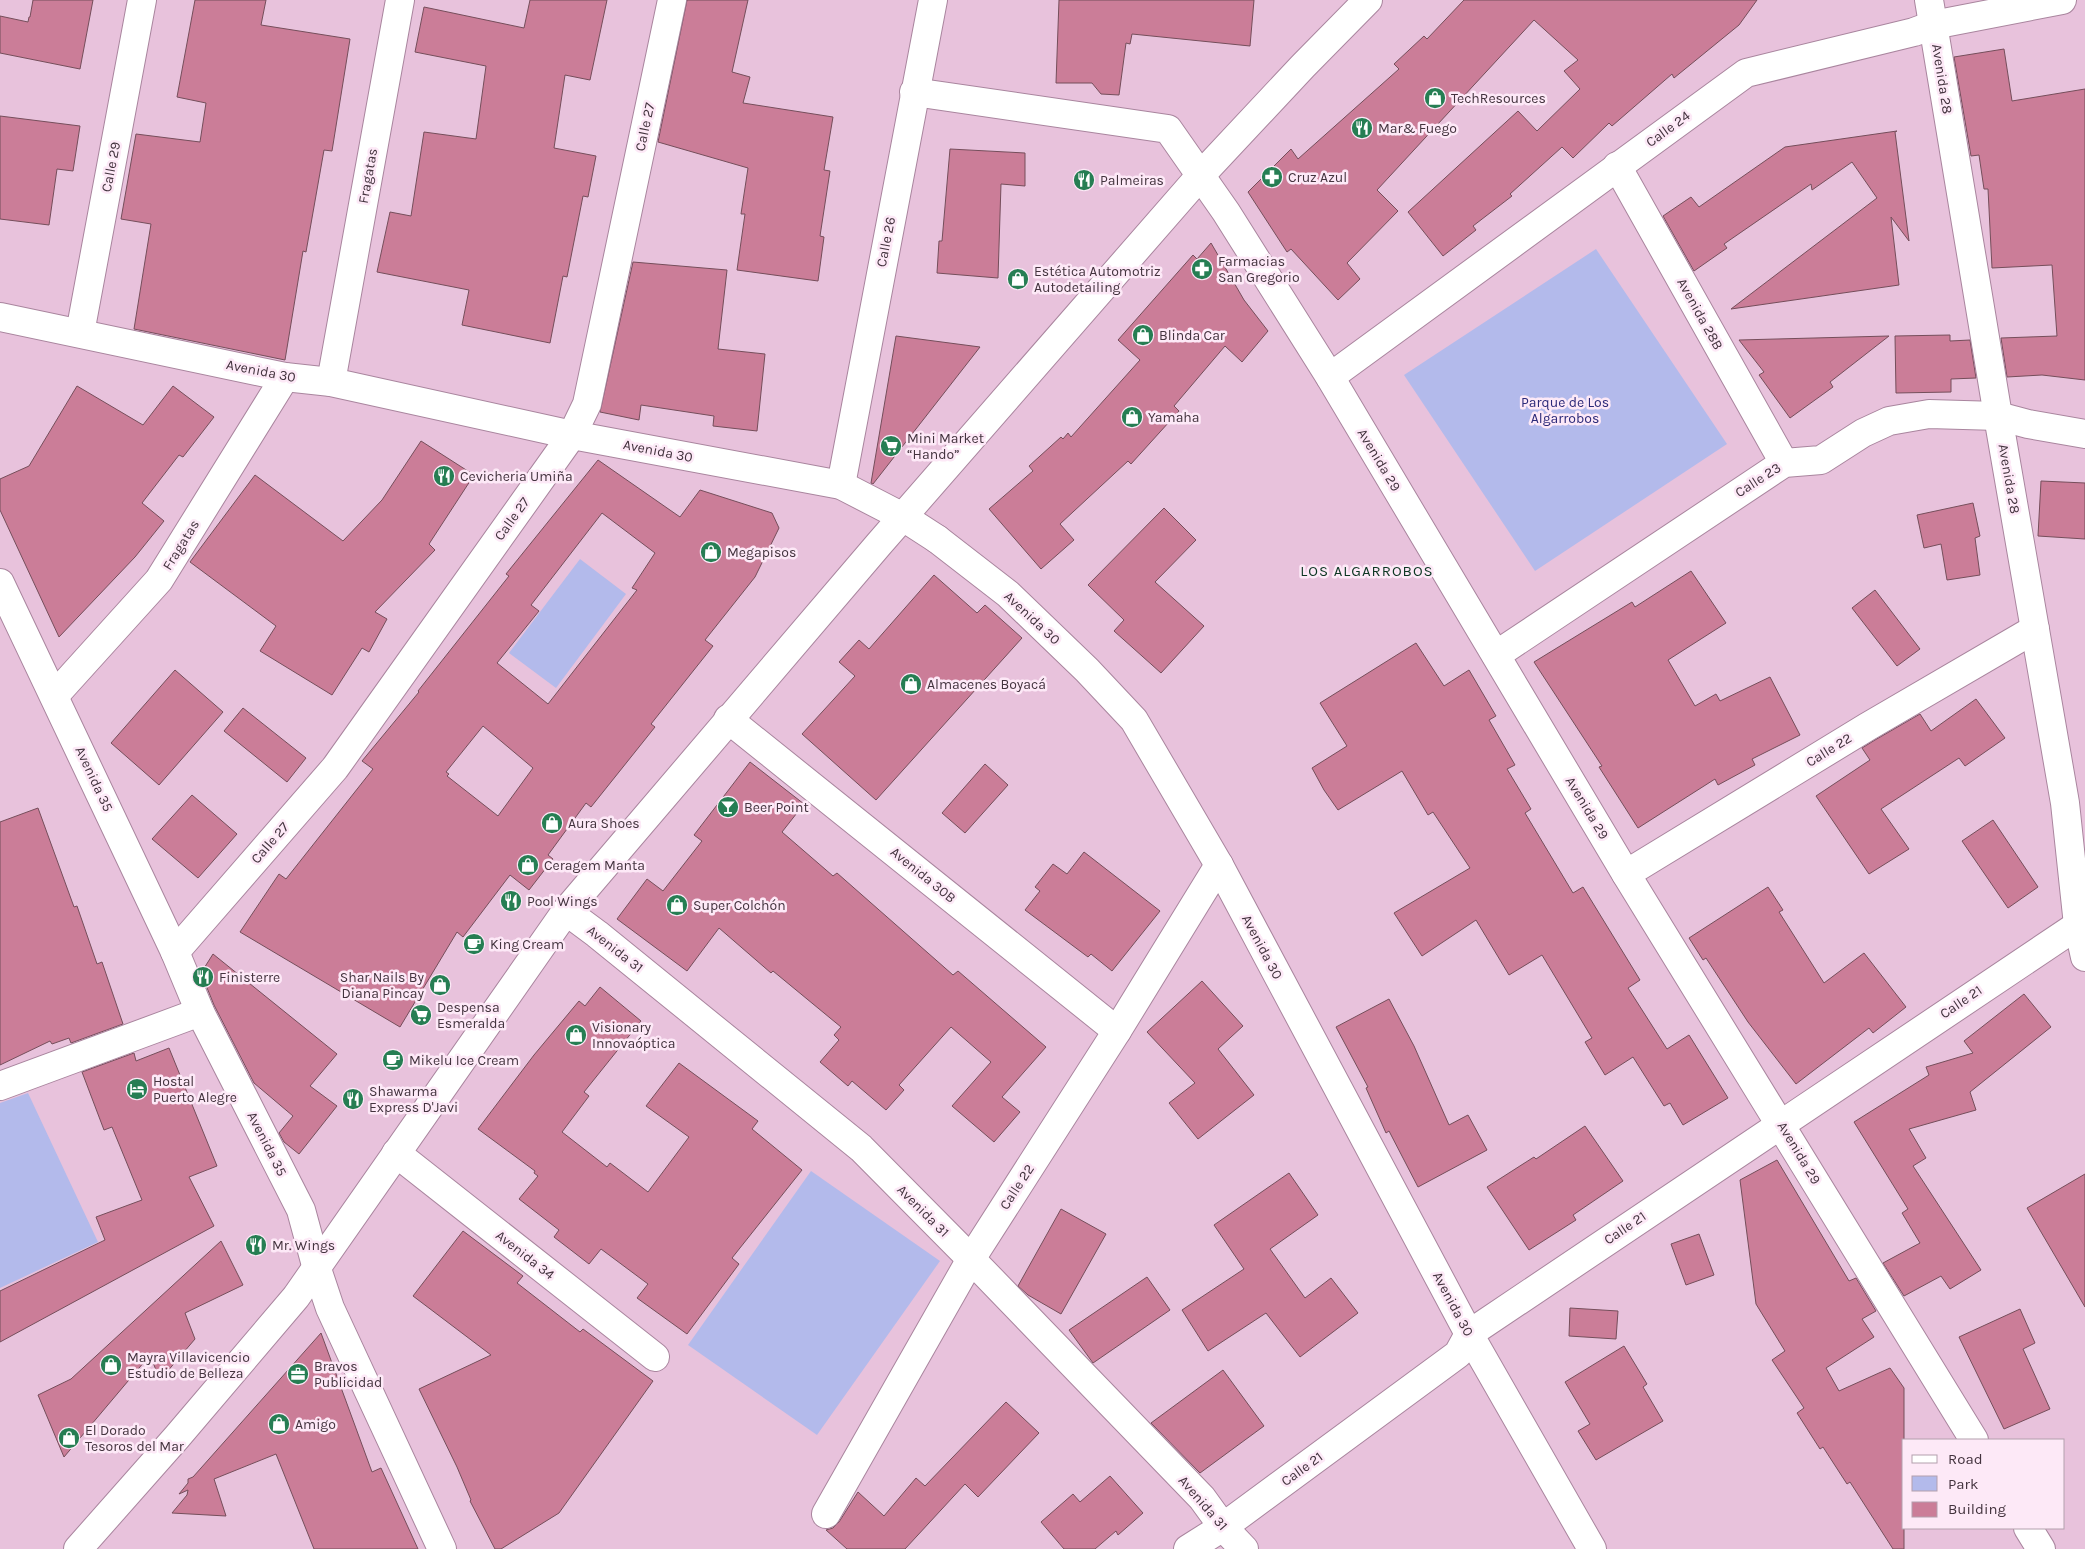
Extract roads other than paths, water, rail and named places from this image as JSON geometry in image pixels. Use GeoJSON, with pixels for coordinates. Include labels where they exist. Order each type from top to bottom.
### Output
{"type":"FeatureCollection","features":[{"type":"Feature","properties":{"kind":"street","name":"Calle 29"},"geometry":{"type":"LineString","coordinates":[[80,333],[142,0]]}},
{"type":"Feature","properties":{"kind":"street","name":"Fragatas"},"geometry":{"type":"LineString","coordinates":[[331,382],[400,0]]}},
{"type":"Feature","properties":{"kind":"street","name":"Calle 27"},"geometry":{"type":"LineString","coordinates":[[175,952],[335,768],[572,435],[586,404],[672,0]]}},
{"type":"Feature","properties":{"kind":"street","name":"Calle 26"},"geometry":{"type":"LineString","coordinates":[[841,485],[914,92],[933,0]]}},
{"type":"Feature","properties":{"kind":"street"},"geometry":{"type":"LineString","coordinates":[[78,1549],[177,1437],[317,1269],[566,911],[728,719],[1200,176],[1302,66],[1368,0]]}},
{"type":"Feature","properties":{"kind":"street","name":"Calle 24"},"geometry":{"type":"LineString","coordinates":[[1330,377],[1746,73],[1914,32],[1931,12],[2062,0]]}},
{"type":"Feature","properties":{"kind":"street","name":"Avenida 28"},"geometry":{"type":"LineString","coordinates":[[1931,12],[2035,629],[2075,799],[2078,924],[2085,957]]}},
{"type":"Feature","properties":{"kind":"street","name":"Avenida 29"},"geometry":{"type":"LineString","coordinates":[[914,92],[1168,129],[1226,212],[1330,377],[1626,874],[1781,1123],[1973,1439]]}},
{"type":"Feature","properties":{"kind":"street","name":"Avenida 28B"},"geometry":{"type":"LineString","coordinates":[[1617,166],[1784,463]]}},
{"type":"Feature","properties":{"kind":"street","name":"Avenida 30"},"geometry":{"type":"LineString","coordinates":[[0,317],[285,376],[331,382],[572,435],[841,485],[903,517],[937,539],[1008,594],[1087,670],[1134,720],[1219,865],[1469,1334],[1592,1549]]}},
{"type":"Feature","properties":{"kind":"street","name":"Fragatas"},"geometry":{"type":"LineString","coordinates":[[55,695],[159,580],[285,376]]}},
{"type":"Feature","properties":{"kind":"street","name":"Calle 23"},"geometry":{"type":"LineString","coordinates":[[1496,655],[1784,463],[1820,460],[1889,421],[1929,414],[1998,416],[2028,424],[2085,434]]}},
{"type":"Feature","properties":{"kind":"street","name":"Avenida 35"},"geometry":{"type":"LineString","coordinates":[[0,583],[55,695],[175,952],[200,1012],[301,1210],[330,1308],[442,1549]]}},
{"type":"Feature","properties":{"kind":"street","name":"Calle 22"},"geometry":{"type":"LineString","coordinates":[[1626,874],[1858,732],[2035,629]]}},
{"type":"Feature","properties":{"kind":"street","name":"Avenida 30B"},"geometry":{"type":"LineString","coordinates":[[728,719],[1117,1032]]}},
{"type":"Feature","properties":{"kind":"street","name":"Calle 22"},"geometry":{"type":"LineString","coordinates":[[826,1514],[971,1259],[1117,1032],[1219,865]]}},
{"type":"Feature","properties":{"kind":"street","name":"Avenida 31"},"geometry":{"type":"LineString","coordinates":[[566,911],[861,1148],[1202,1498],[1223,1526],[1244,1549]]}},
{"type":"Feature","properties":{"kind":"street","name":"Calle 21"},"geometry":{"type":"LineString","coordinates":[[1188,1549],[1223,1526],[1458,1354],[1469,1334],[2078,924]]}},
{"type":"Feature","properties":{"kind":"street"},"geometry":{"type":"LineString","coordinates":[[0,1086],[200,1012]]}},
{"type":"Feature","properties":{"kind":"street","name":"Avenida 34"},"geometry":{"type":"LineString","coordinates":[[396,1153],[655,1358]]}},
{"type":"Feature","properties":{"kind":"street"},"geometry":{"type":"LineString","coordinates":[[2029,1529],[2041,1549]]}},
{"type":"Feature","properties":{"kind":"place","name":"TechResources"},"geometry":{"type":"Point","coordinates":[1435,98]}},
{"type":"Feature","properties":{"kind":"place","name":"Mar& Fuego"},"geometry":{"type":"Point","coordinates":[1362,128]}},
{"type":"Feature","properties":{"kind":"place","name":"Cruz Azul"},"geometry":{"type":"Point","coordinates":[1272,177]}},
{"type":"Feature","properties":{"kind":"place","name":"Palmeiras"},"geometry":{"type":"Point","coordinates":[1084,180]}},
{"type":"Feature","properties":{"kind":"place","name":"Farmacias San Gregorio"},"geometry":{"type":"Point","coordinates":[1202,269]}},
{"type":"Feature","properties":{"kind":"place","name":"Estética Automotriz Autodetailing"},"geometry":{"type":"Point","coordinates":[1018,279]}},
{"type":"Feature","properties":{"kind":"place","name":"Blinda Car"},"geometry":{"type":"Point","coordinates":[1143,335]}},
{"type":"Feature","properties":{"kind":"place","name":"Yamaha"},"geometry":{"type":"Point","coordinates":[1132,417]}},
{"type":"Feature","properties":{"kind":"place","name":"Mini Market “Hando”"},"geometry":{"type":"Point","coordinates":[891,446]}},
{"type":"Feature","properties":{"kind":"place","name":"Cevicheria Umiña"},"geometry":{"type":"Point","coordinates":[444,476]}},
{"type":"Feature","properties":{"kind":"place","name":"Megapisos"},"geometry":{"type":"Point","coordinates":[711,552]}},
{"type":"Feature","properties":{"kind":"place","name":"Almacenes Boyacá"},"geometry":{"type":"Point","coordinates":[911,684]}},
{"type":"Feature","properties":{"kind":"place","name":"Beer Point"},"geometry":{"type":"Point","coordinates":[728,807]}},
{"type":"Feature","properties":{"kind":"place","name":"Aura Shoes"},"geometry":{"type":"Point","coordinates":[552,823]}},
{"type":"Feature","properties":{"kind":"place","name":"Ceragem Manta"},"geometry":{"type":"Point","coordinates":[528,865]}},
{"type":"Feature","properties":{"kind":"place","name":"Pool Wings"},"geometry":{"type":"Point","coordinates":[511,901]}},
{"type":"Feature","properties":{"kind":"place","name":"Super Colchón"},"geometry":{"type":"Point","coordinates":[677,905]}},
{"type":"Feature","properties":{"kind":"place","name":"King Cream"},"geometry":{"type":"Point","coordinates":[474,944]}},
{"type":"Feature","properties":{"kind":"place","name":"Finisterre"},"geometry":{"type":"Point","coordinates":[203,977]}},
{"type":"Feature","properties":{"kind":"place","name":"Shar Nails By Diana Pincay"},"geometry":{"type":"Point","coordinates":[440,985]}},
{"type":"Feature","properties":{"kind":"place","name":"Despensa Esmeralda"},"geometry":{"type":"Point","coordinates":[421,1015]}},
{"type":"Feature","properties":{"kind":"place","name":"Visionary Innovaóptica"},"geometry":{"type":"Point","coordinates":[576,1035]}},
{"type":"Feature","properties":{"kind":"place","name":"Mikelu Ice Cream"},"geometry":{"type":"Point","coordinates":[393,1060]}},
{"type":"Feature","properties":{"kind":"place","name":"Hostal Puerto Alegre"},"geometry":{"type":"Point","coordinates":[137,1089]}},
{"type":"Feature","properties":{"kind":"place","name":"Shawarma Express D'Javi"},"geometry":{"type":"Point","coordinates":[353,1099]}},
{"type":"Feature","properties":{"kind":"place","name":"Mr. Wings"},"geometry":{"type":"Point","coordinates":[256,1245]}},
{"type":"Feature","properties":{"kind":"place","name":"Mayra Villavicencio Estudio de Belleza"},"geometry":{"type":"Point","coordinates":[111,1365]}},
{"type":"Feature","properties":{"kind":"place","name":"Bravos Publicidad"},"geometry":{"type":"Point","coordinates":[298,1374]}},
{"type":"Feature","properties":{"kind":"place","name":"Amigo"},"geometry":{"type":"Point","coordinates":[279,1424]}},
{"type":"Feature","properties":{"kind":"place","name":"El Dorado Tesoros del Mar"},"geometry":{"type":"Point","coordinates":[69,1438]}},
{"type":"Feature","properties":{"kind":"district","name":"LOS ALGARROBOS"},"geometry":{"type":"Point","coordinates":[1367,571]}},
{"type":"Feature","properties":{"kind":"park label","name":"Parque de Los Algarrobos"},"geometry":{"type":"Point","coordinates":[1565,410]}}]}
